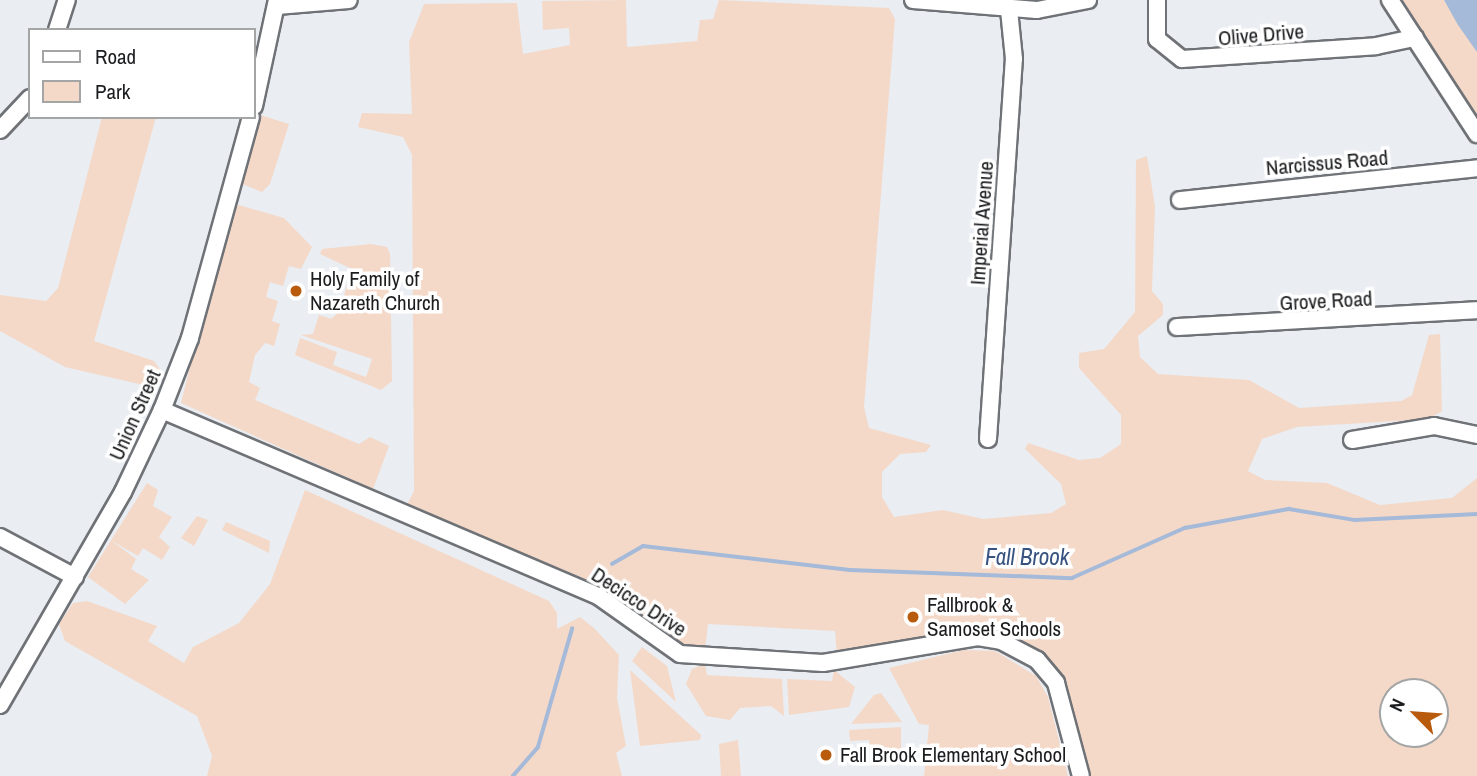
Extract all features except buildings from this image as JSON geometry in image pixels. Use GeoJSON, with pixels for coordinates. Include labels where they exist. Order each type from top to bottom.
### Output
{"type":"FeatureCollection","features":[{"type":"Feature","properties":{"kind":"street"},"geometry":{"type":"LineString","coordinates":[[58,28],[67,0]]}},
{"type":"Feature","properties":{"kind":"street"},"geometry":{"type":"LineString","coordinates":[[256,97],[277,3],[349,0]]}},
{"type":"Feature","properties":{"kind":"street"},"geometry":{"type":"LineString","coordinates":[[913,0],[1009,9],[1088,0]]}},
{"type":"Feature","properties":{"kind":"street","name":"Olive Drive"},"geometry":{"type":"LineString","coordinates":[[1157,0],[1157,39],[1182,59],[1415,38]]}},
{"type":"Feature","properties":{"kind":"street"},"geometry":{"type":"LineString","coordinates":[[1390,0],[1477,134]]}},
{"type":"Feature","properties":{"kind":"street","name":"Imperial Avenue"},"geometry":{"type":"LineString","coordinates":[[988,439],[1014,59],[1009,9]]}},
{"type":"Feature","properties":{"kind":"street"},"geometry":{"type":"LineString","coordinates":[[0,130],[28,101]]}},
{"type":"Feature","properties":{"kind":"street","name":"Union Street"},"geometry":{"type":"LineString","coordinates":[[0,705],[75,577],[162,410],[190,338],[250,119]]}},
{"type":"Feature","properties":{"kind":"street","name":"Narcissus Road"},"geometry":{"type":"LineString","coordinates":[[1180,200],[1477,168]]}},
{"type":"Feature","properties":{"kind":"street","name":"Grove Road"},"geometry":{"type":"LineString","coordinates":[[1177,327],[1477,310]]}},
{"type":"Feature","properties":{"kind":"street","name":"Decicco Drive"},"geometry":{"type":"LineString","coordinates":[[162,410],[598,596],[680,654],[823,663],[978,637],[1001,640],[1037,660],[1056,683],[1081,776]]}},
{"type":"Feature","properties":{"kind":"street"},"geometry":{"type":"LineString","coordinates":[[1352,440],[1434,426],[1477,435]]}},
{"type":"Feature","properties":{"kind":"street"},"geometry":{"type":"LineString","coordinates":[[0,537],[75,577]]}},
{"type":"Feature","properties":{"kind":"green space"},"geometry":{"type":"Polygon","coordinates":[[[626,0],[627,47],[697,41],[700,20],[713,19],[719,0],[889,8],[895,19],[864,407],[869,428],[931,445],[926,452],[900,454],[882,472],[882,497],[894,517],[943,510],[983,519],[1051,513],[1066,504],[1061,484],[1025,449],[1028,443],[1079,460],[1100,458],[1121,444],[1121,415],[1079,368],[1079,353],[1104,349],[1135,312],[1136,160],[1147,156],[1155,207],[1152,291],[1163,304],[1163,315],[1138,336],[1140,357],[1158,374],[1249,380],[1299,408],[1401,401],[1412,395],[1429,335],[1440,334],[1442,411],[1429,419],[1297,427],[1262,439],[1248,471],[1265,480],[1327,483],[1380,505],[1452,498],[1477,478],[1477,776],[1089,776],[1061,673],[1019,639],[988,629],[959,631],[837,656],[835,631],[708,624],[705,649],[687,648],[581,577],[406,507],[414,491],[412,155],[403,137],[358,127],[362,113],[412,114],[409,42],[424,4],[517,3],[523,54],[570,45],[569,28],[543,30],[542,1],[626,0]]]}},
{"type":"Feature","properties":{"kind":"green space"},"geometry":{"type":"Polygon","coordinates":[[[1403,0],[1444,0],[1477,52],[1477,124],[1403,0]]]}},
{"type":"Feature","properties":{"kind":"green space"},"geometry":{"type":"Polygon","coordinates":[[[257,114],[289,124],[270,184],[262,192],[240,183],[257,114]]]}},
{"type":"Feature","properties":{"kind":"green space"},"geometry":{"type":"Polygon","coordinates":[[[101,119],[155,119],[94,341],[154,361],[161,371],[152,387],[65,367],[0,331],[0,295],[46,301],[58,288],[101,119]]]}},
{"type":"Feature","properties":{"kind":"green space"},"geometry":{"type":"Polygon","coordinates":[[[239,205],[284,218],[312,247],[301,269],[289,266],[283,286],[270,282],[266,297],[278,301],[272,321],[280,324],[274,346],[265,343],[255,355],[249,382],[260,388],[255,400],[359,444],[370,437],[389,446],[373,489],[181,403],[229,210],[239,205]]]}},
{"type":"Feature","properties":{"kind":"green space"},"geometry":{"type":"Polygon","coordinates":[[[371,244],[387,247],[390,254],[392,381],[381,390],[295,355],[300,338],[337,352],[333,365],[366,377],[372,359],[301,335],[313,334],[319,315],[331,319],[339,312],[352,269],[320,254],[322,249],[371,244]]]}},
{"type":"Feature","properties":{"kind":"green space"},"geometry":{"type":"Polygon","coordinates":[[[147,483],[158,490],[153,506],[172,517],[159,537],[170,547],[162,560],[143,548],[138,556],[112,541],[136,559],[131,569],[149,580],[125,604],[88,577],[147,483]]]}},
{"type":"Feature","properties":{"kind":"green space"},"geometry":{"type":"Polygon","coordinates":[[[305,490],[549,601],[557,613],[557,629],[580,617],[594,628],[619,655],[617,698],[626,746],[616,753],[622,776],[207,776],[212,756],[197,716],[65,641],[59,624],[73,603],[87,601],[157,626],[148,641],[184,663],[193,647],[239,623],[270,584],[305,490]]]}},
{"type":"Feature","properties":{"kind":"green space"},"geometry":{"type":"Polygon","coordinates":[[[197,516],[208,520],[194,546],[181,538],[197,516]]]}},
{"type":"Feature","properties":{"kind":"green space"},"geometry":{"type":"Polygon","coordinates":[[[226,522],[270,541],[269,553],[222,530],[226,522]]]}},
{"type":"Feature","properties":{"kind":"green space"},"geometry":{"type":"Polygon","coordinates":[[[642,647],[667,666],[676,702],[632,661],[642,647]]]}},
{"type":"Feature","properties":{"kind":"green space"},"geometry":{"type":"Polygon","coordinates":[[[964,650],[995,651],[1036,676],[1048,697],[1068,776],[924,776],[929,725],[919,724],[889,668],[964,650]]]}},
{"type":"Feature","properties":{"kind":"green space"},"geometry":{"type":"Polygon","coordinates":[[[705,664],[707,675],[782,679],[784,716],[771,706],[740,708],[730,720],[706,716],[686,684],[692,669],[705,664]]]}},
{"type":"Feature","properties":{"kind":"green space"},"geometry":{"type":"Polygon","coordinates":[[[630,670],[701,735],[700,740],[640,746],[630,670]]]}},
{"type":"Feature","properties":{"kind":"green space"},"geometry":{"type":"Polygon","coordinates":[[[834,670],[855,687],[849,707],[789,715],[787,679],[832,681],[834,670]]]}},
{"type":"Feature","properties":{"kind":"green space"},"geometry":{"type":"Polygon","coordinates":[[[881,693],[902,722],[851,724],[874,695],[881,693]]]}},
{"type":"Feature","properties":{"kind":"green space"},"geometry":{"type":"Polygon","coordinates":[[[901,727],[901,764],[871,766],[869,740],[850,741],[849,730],[901,727]]]}},
{"type":"Feature","properties":{"kind":"green space"},"geometry":{"type":"Polygon","coordinates":[[[738,740],[741,776],[721,776],[719,744],[738,740]]]}},
{"type":"Feature","properties":{"kind":"water"},"geometry":{"type":"Polygon","coordinates":[[[1444,0],[1477,0],[1477,52],[1458,25],[1444,0]]]}},
{"type":"Feature","properties":{"kind":"waterway","name":"Fall Brook"},"geometry":{"type":"LineString","coordinates":[[612,564],[643,546],[850,570],[1072,578],[1185,528],[1289,509],[1355,520],[1477,514]]}},
{"type":"Feature","properties":{"kind":"waterway","name":"Fall Brook"},"geometry":{"type":"LineString","coordinates":[[513,776],[538,747],[572,629]]}},
{"type":"Feature","properties":{"kind":"place","name":"Holy Family of Nazareth Church"},"geometry":{"type":"Point","coordinates":[296,291]}},
{"type":"Feature","properties":{"kind":"place","name":"Fallbrook & Samoset Schools"},"geometry":{"type":"Point","coordinates":[913,617]}},
{"type":"Feature","properties":{"kind":"place","name":"Fall Brook Elementary School"},"geometry":{"type":"Point","coordinates":[826,755]}}]}
